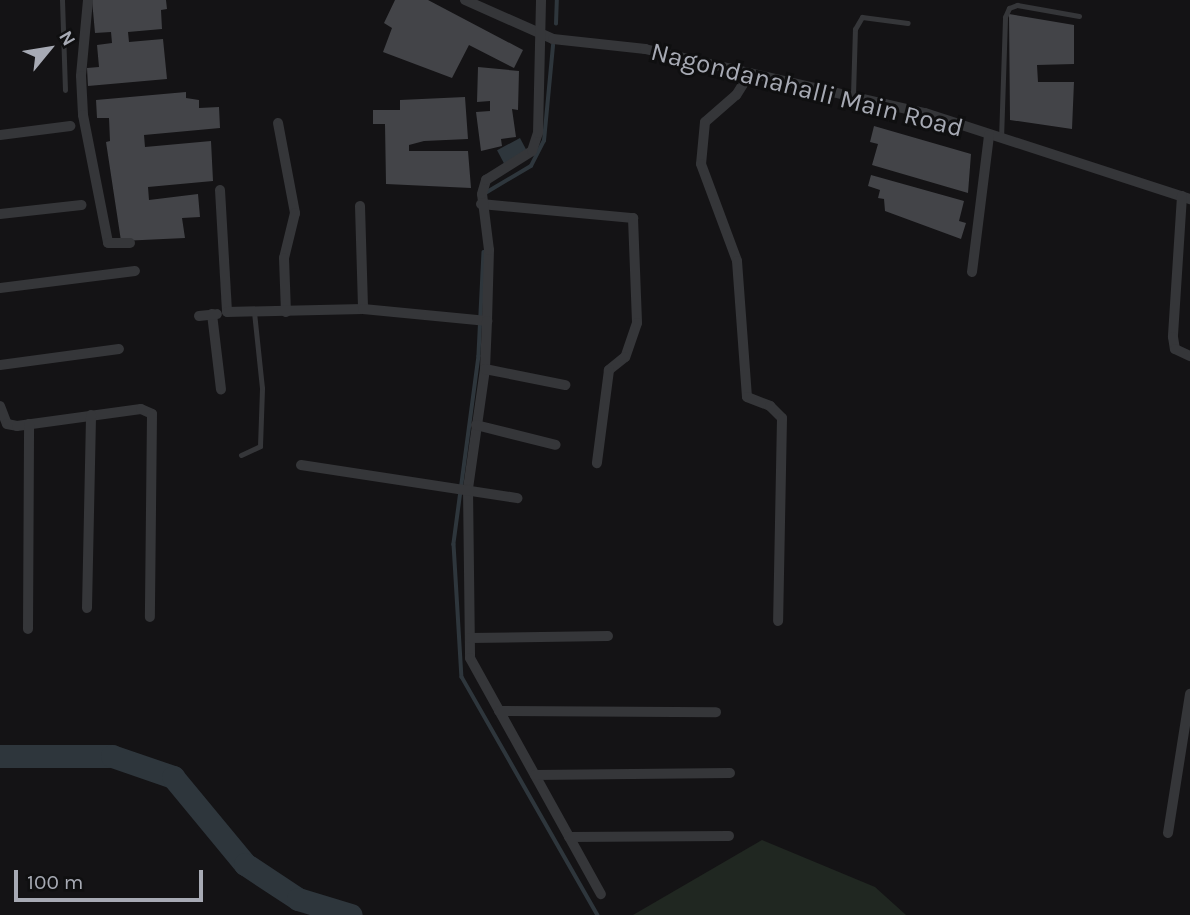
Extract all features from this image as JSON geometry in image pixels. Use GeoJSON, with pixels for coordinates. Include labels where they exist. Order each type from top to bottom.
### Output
{"type":"FeatureCollection","features":[{"type":"Feature","properties":{"kind":"street"},"geometry":{"type":"LineString","coordinates":[[88,0],[81,76],[83,115],[108,243],[130,243]]}},
{"type":"Feature","properties":{"kind":"street","name":"Nagondanahalli Main Road"},"geometry":{"type":"LineString","coordinates":[[465,0],[483,5],[542,34],[645,50],[926,113],[1186,198]]}},
{"type":"Feature","properties":{"kind":"street"},"geometry":{"type":"LineString","coordinates":[[541,0],[538,133],[531,151],[486,180],[481,204],[489,250],[485,369],[468,489],[470,658],[601,894]]}},
{"type":"Feature","properties":{"kind":"street"},"geometry":{"type":"LineString","coordinates":[[750,73],[736,95],[705,122],[701,164],[737,261],[747,397],[770,406],[782,418],[778,621]]}},
{"type":"Feature","properties":{"kind":"street"},"geometry":{"type":"LineString","coordinates":[[278,123],[295,213],[284,258],[286,312]]}},
{"type":"Feature","properties":{"kind":"street"},"geometry":{"type":"LineString","coordinates":[[0,135],[70,126]]}},
{"type":"Feature","properties":{"kind":"street"},"geometry":{"type":"LineString","coordinates":[[972,272],[989,135]]}},
{"type":"Feature","properties":{"kind":"street"},"geometry":{"type":"LineString","coordinates":[[220,190],[227,312]]}},
{"type":"Feature","properties":{"kind":"street"},"geometry":{"type":"LineString","coordinates":[[1186,198],[1172,337],[1175,349],[1190,356]]}},
{"type":"Feature","properties":{"kind":"street"},"geometry":{"type":"LineString","coordinates":[[481,204],[633,218],[637,323],[625,357],[609,370],[597,463]]}},
{"type":"Feature","properties":{"kind":"street"},"geometry":{"type":"LineString","coordinates":[[0,214],[82,205]]}},
{"type":"Feature","properties":{"kind":"street"},"geometry":{"type":"LineString","coordinates":[[360,206],[363,309]]}},
{"type":"Feature","properties":{"kind":"street"},"geometry":{"type":"LineString","coordinates":[[0,288],[135,271]]}},
{"type":"Feature","properties":{"kind":"street"},"geometry":{"type":"LineString","coordinates":[[199,316],[227,312],[363,309],[487,321]]}},
{"type":"Feature","properties":{"kind":"street"},"geometry":{"type":"LineString","coordinates":[[212,314],[221,389]]}},
{"type":"Feature","properties":{"kind":"street"},"geometry":{"type":"LineString","coordinates":[[0,365],[119,349]]}},
{"type":"Feature","properties":{"kind":"street"},"geometry":{"type":"LineString","coordinates":[[485,369],[565,385]]}},
{"type":"Feature","properties":{"kind":"street"},"geometry":{"type":"LineString","coordinates":[[0,406],[7,424],[29,424],[141,409],[152,414],[150,617]]}},
{"type":"Feature","properties":{"kind":"street"},"geometry":{"type":"LineString","coordinates":[[87,608],[91,415]]}},
{"type":"Feature","properties":{"kind":"street"},"geometry":{"type":"LineString","coordinates":[[28,629],[29,424]]}},
{"type":"Feature","properties":{"kind":"street"},"geometry":{"type":"LineString","coordinates":[[476,425],[556,445]]}},
{"type":"Feature","properties":{"kind":"street"},"geometry":{"type":"LineString","coordinates":[[301,465],[517,498]]}},
{"type":"Feature","properties":{"kind":"street"},"geometry":{"type":"LineString","coordinates":[[470,638],[608,636]]}},
{"type":"Feature","properties":{"kind":"street"},"geometry":{"type":"LineString","coordinates":[[1168,833],[1190,694]]}},
{"type":"Feature","properties":{"kind":"street"},"geometry":{"type":"LineString","coordinates":[[499,711],[716,712]]}},
{"type":"Feature","properties":{"kind":"street"},"geometry":{"type":"LineString","coordinates":[[535,775],[730,773]]}},
{"type":"Feature","properties":{"kind":"street"},"geometry":{"type":"LineString","coordinates":[[569,837],[729,836]]}},
{"type":"Feature","properties":{"kind":"lane"},"geometry":{"type":"LineString","coordinates":[[62,0],[65,90]]}},
{"type":"Feature","properties":{"kind":"lane"},"geometry":{"type":"LineString","coordinates":[[1001,139],[1005,17],[1009,8],[1017,5],[1079,16]]}},
{"type":"Feature","properties":{"kind":"lane"},"geometry":{"type":"LineString","coordinates":[[853,97],[855,30],[862,17],[908,23]]}},
{"type":"Feature","properties":{"kind":"lane"},"geometry":{"type":"LineString","coordinates":[[241,456],[260,446],[262,388],[254,312]]}},
{"type":"Feature","properties":{"kind":"shaded area"},"geometry":{"type":"Polygon","coordinates":[[[520,138],[527,151],[504,163],[497,150],[520,138]]]}},
{"type":"Feature","properties":{"kind":"shaded area"},"geometry":{"type":"Polygon","coordinates":[[[762,840],[875,887],[906,915],[633,915],[762,840]]]}},
{"type":"Feature","properties":{"kind":"building"},"geometry":{"type":"Polygon","coordinates":[[[92,0],[166,0],[167,9],[161,10],[162,29],[128,32],[129,42],[163,39],[167,79],[88,86],[87,68],[99,67],[97,45],[112,43],[111,32],[95,33],[92,0]]]}},
{"type":"Feature","properties":{"kind":"building"},"geometry":{"type":"Polygon","coordinates":[[[395,0],[428,0],[523,50],[514,68],[469,45],[452,78],[383,52],[392,28],[384,23],[395,0]]]}},
{"type":"Feature","properties":{"kind":"building"},"geometry":{"type":"Polygon","coordinates":[[[1009,14],[1074,25],[1074,64],[1037,65],[1038,82],[1074,82],[1072,129],[1010,120],[1009,14]]]}},
{"type":"Feature","properties":{"kind":"building"},"geometry":{"type":"Polygon","coordinates":[[[478,67],[519,71],[518,110],[512,109],[516,137],[501,139],[502,146],[481,151],[476,112],[490,111],[490,101],[477,102],[478,67]]]}},
{"type":"Feature","properties":{"kind":"building"},"geometry":{"type":"Polygon","coordinates":[[[186,92],[186,98],[199,100],[199,108],[219,107],[220,128],[144,135],[145,147],[211,141],[213,181],[148,187],[149,200],[198,194],[200,217],[182,218],[185,238],[121,241],[106,142],[110,141],[109,118],[97,118],[96,100],[186,92]]]}},
{"type":"Feature","properties":{"kind":"building"},"geometry":{"type":"Polygon","coordinates":[[[465,97],[468,139],[424,141],[409,145],[409,151],[468,151],[471,188],[386,184],[385,124],[373,124],[373,110],[400,110],[400,100],[465,97]]]}},
{"type":"Feature","properties":{"kind":"building"},"geometry":{"type":"Polygon","coordinates":[[[874,126],[971,154],[968,193],[872,165],[878,144],[870,142],[874,126]]]}},
{"type":"Feature","properties":{"kind":"building"},"geometry":{"type":"Polygon","coordinates":[[[871,175],[964,201],[959,221],[966,223],[961,239],[885,211],[884,199],[878,198],[880,190],[868,186],[871,175]]]}},
{"type":"Feature","properties":{"kind":"waterway"},"geometry":{"type":"LineString","coordinates":[[556,24],[557,0]]}},
{"type":"Feature","properties":{"kind":"waterway"},"geometry":{"type":"LineString","coordinates":[[487,192],[531,166],[544,141],[553,45]]}},
{"type":"Feature","properties":{"kind":"waterway"},"geometry":{"type":"LineString","coordinates":[[484,252],[479,356],[454,544],[462,677],[598,915]]}},
{"type":"Feature","properties":{"kind":"waterway"},"geometry":{"type":"LineString","coordinates":[[0,756],[112,756],[173,777],[245,864],[298,899],[351,915]]}}]}
